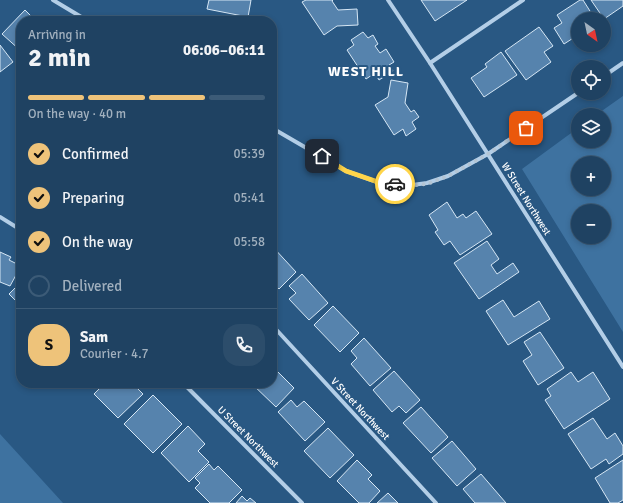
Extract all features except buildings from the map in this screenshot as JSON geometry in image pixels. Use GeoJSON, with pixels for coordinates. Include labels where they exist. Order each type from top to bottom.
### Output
{"type":"FeatureCollection","features":[{"type":"Feature","properties":{"kind":"street"},"geometry":{"type":"LineString","coordinates":[[53,0],[80,16]]}},
{"type":"Feature","properties":{"kind":"street","name":"W Street Northwest"},"geometry":{"type":"LineString","coordinates":[[388,0],[430,63],[623,367]]}},
{"type":"Feature","properties":{"kind":"street"},"geometry":{"type":"LineString","coordinates":[[430,63],[523,0]]}},
{"type":"Feature","properties":{"kind":"street"},"geometry":{"type":"LineString","coordinates":[[611,71],[623,63]]}},
{"type":"Feature","properties":{"kind":"street"},"geometry":{"type":"LineString","coordinates":[[277,131],[346,171],[378,182],[405,186],[427,184],[448,176],[488,154],[571,98]]}},
{"type":"Feature","properties":{"kind":"street"},"geometry":{"type":"LineString","coordinates":[[0,217],[16,227]]}},
{"type":"Feature","properties":{"kind":"street","name":"V Street Northwest"},"geometry":{"type":"LineString","coordinates":[[277,330],[436,503]]}},
{"type":"Feature","properties":{"kind":"street","name":"U Street Northwest"},"geometry":{"type":"LineString","coordinates":[[188,388],[302,503]]}},
{"type":"Feature","properties":{"kind":"shaded area"},"geometry":{"type":"Polygon","coordinates":[[[623,96],[623,332],[522,169],[571,133],[571,148],[611,148],[611,108],[606,108],[623,96]]]}},
{"type":"Feature","properties":{"kind":"shaded area"},"geometry":{"type":"Polygon","coordinates":[[[0,434],[63,503],[0,503],[0,434]]]}},
{"type":"Feature","properties":{"kind":"way so far"},"geometry":{"type":"LineString","coordinates":[[395,184],[405,186],[427,184],[448,176],[488,154],[526,128]]}},
{"type":"Feature","properties":{"kind":"district","name":"WEST HILL"},"geometry":{"type":"Point","coordinates":[366,71]}},
{"type":"Feature","properties":{"kind":"route"},"geometry":{"type":"LineString","coordinates":[[322,156],[346,171],[378,182],[395,184]]}}]}
